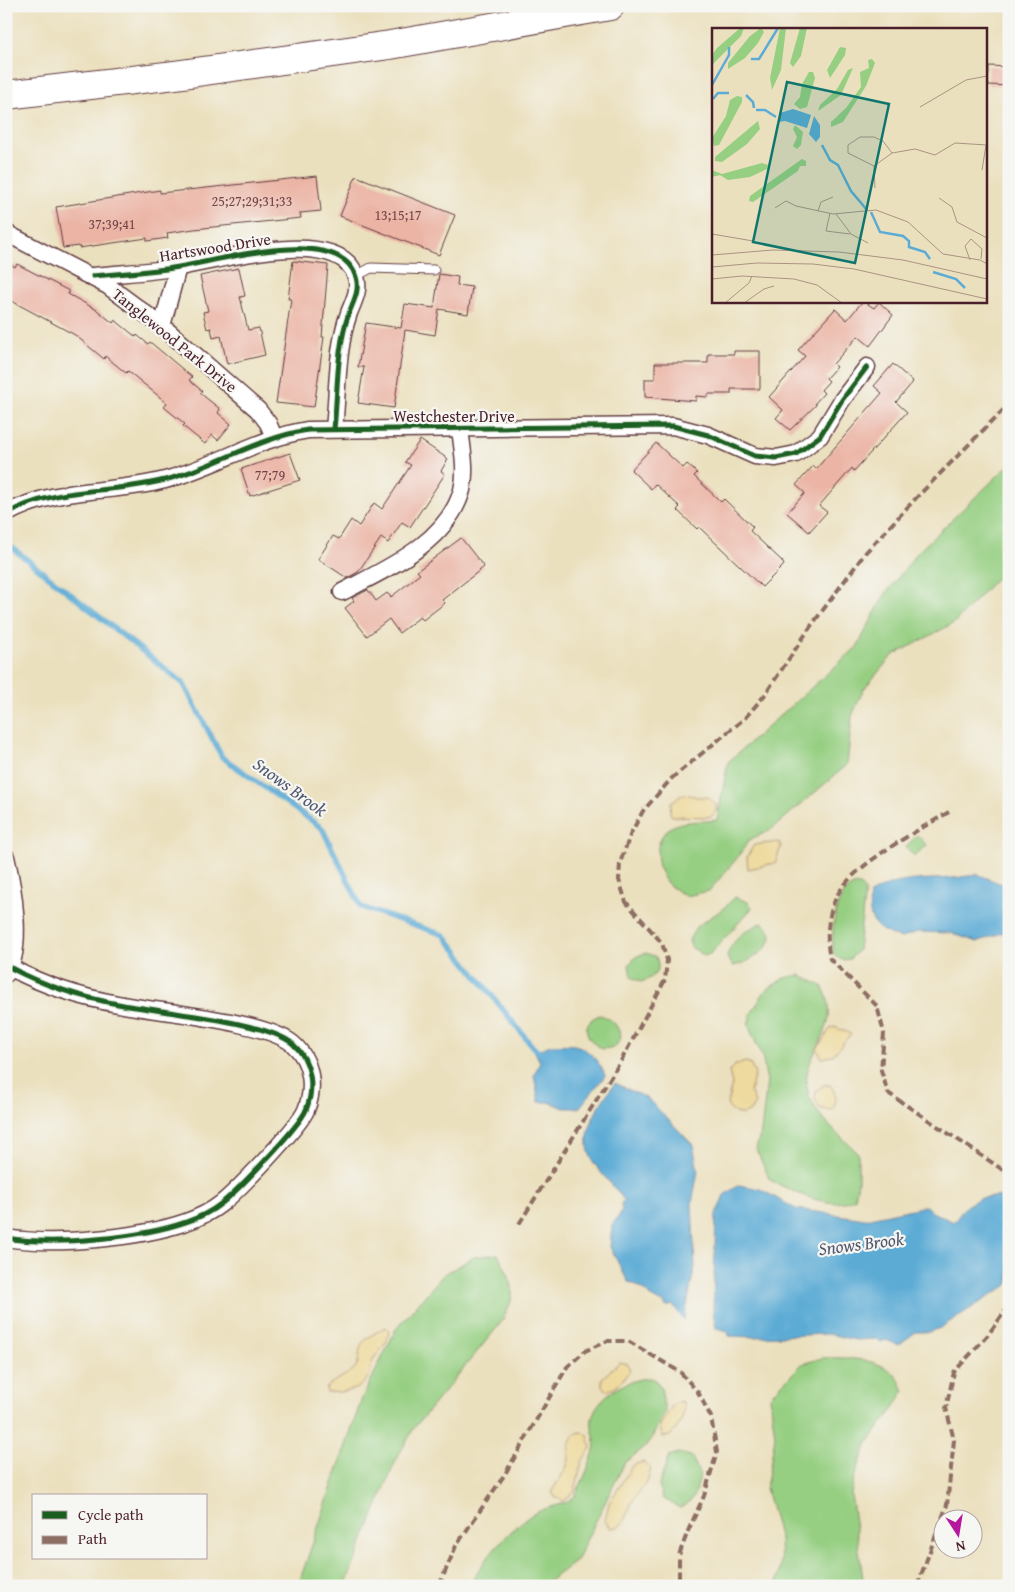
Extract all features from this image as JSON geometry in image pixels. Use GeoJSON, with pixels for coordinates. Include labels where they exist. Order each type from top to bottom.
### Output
{"type":"FeatureCollection","features":[{"type":"Feature","properties":{"kind":"highway"},"geometry":{"type":"LineString","coordinates":[[6,95],[176,75],[390,45],[610,6]]}},
{"type":"Feature","properties":{"kind":"street","name":"Tanglewood Park Drive"},"geometry":{"type":"LineString","coordinates":[[6,233],[78,272],[93,276],[162,326],[258,410],[268,423],[274,437]]}},
{"type":"Feature","properties":{"kind":"street","name":"Hartswood Drive"},"geometry":{"type":"LineString","coordinates":[[93,276],[178,268],[285,249],[313,248],[337,256],[349,264],[356,276]]}},
{"type":"Feature","properties":{"kind":"street","name":"Hartswood Drive"},"geometry":{"type":"LineString","coordinates":[[162,326],[178,268]]}},
{"type":"Feature","properties":{"kind":"street"},"geometry":{"type":"LineString","coordinates":[[334,429],[341,349],[345,326],[358,288],[356,276]]}},
{"type":"Feature","properties":{"kind":"street","name":"Westchester Drive"},"geometry":{"type":"LineString","coordinates":[[6,514],[28,503],[60,494],[170,479],[274,437],[308,430],[672,426],[708,435],[754,456],[776,458],[796,454],[820,436],[842,400],[867,367]]}},
{"type":"Feature","properties":{"kind":"street"},"geometry":{"type":"LineString","coordinates":[[342,592],[387,568],[436,531],[448,518],[462,488],[464,468],[460,428]]}},
{"type":"Feature","properties":{"kind":"street"},"geometry":{"type":"LineString","coordinates":[[6,856],[14,906],[16,937],[8,971],[63,992],[116,1004],[247,1026],[273,1033],[285,1038],[302,1054],[308,1066],[311,1080],[311,1093],[306,1112],[234,1193],[206,1213],[188,1221],[146,1232],[68,1240],[24,1241],[6,1238]]}},
{"type":"Feature","properties":{"kind":"lane"},"geometry":{"type":"LineString","coordinates":[[356,276],[370,268],[434,270]]}},
{"type":"Feature","properties":{"kind":"green space"},"geometry":{"type":"Polygon","coordinates":[[[1009,465],[1009,565],[954,623],[892,656],[863,690],[852,716],[847,765],[772,829],[749,840],[738,857],[709,891],[686,896],[671,887],[663,876],[658,860],[659,843],[662,836],[680,823],[717,820],[728,762],[857,647],[884,596],[918,552],[1009,465]]]}},
{"type":"Feature","properties":{"kind":"green space"},"geometry":{"type":"Polygon","coordinates":[[[917,835],[927,845],[914,856],[906,847],[917,835]]]}},
{"type":"Feature","properties":{"kind":"green space"},"geometry":{"type":"Polygon","coordinates":[[[860,885],[865,891],[858,950],[850,959],[842,960],[834,955],[833,936],[836,913],[844,893],[851,887],[860,885]]]}},
{"type":"Feature","properties":{"kind":"green space"},"geometry":{"type":"Polygon","coordinates":[[[735,897],[748,902],[752,908],[711,953],[705,956],[691,947],[689,940],[696,927],[723,909],[735,897]]]}},
{"type":"Feature","properties":{"kind":"green space"},"geometry":{"type":"Polygon","coordinates":[[[762,923],[769,929],[771,936],[769,943],[757,956],[733,966],[727,957],[732,946],[751,928],[762,923]]]}},
{"type":"Feature","properties":{"kind":"green space"},"geometry":{"type":"Polygon","coordinates":[[[646,953],[656,957],[658,966],[653,976],[641,982],[631,977],[629,964],[637,956],[646,953]]]}},
{"type":"Feature","properties":{"kind":"green space"},"geometry":{"type":"Polygon","coordinates":[[[800,975],[822,986],[828,1002],[829,1017],[825,1031],[808,1069],[806,1083],[810,1098],[819,1114],[831,1128],[858,1153],[858,1182],[855,1198],[845,1202],[835,1203],[812,1198],[770,1180],[756,1149],[761,1132],[767,1081],[762,1056],[748,1025],[751,1014],[765,991],[784,978],[800,975]]]}},
{"type":"Feature","properties":{"kind":"green space"},"geometry":{"type":"Polygon","coordinates":[[[600,1015],[612,1021],[618,1029],[621,1038],[615,1047],[603,1049],[597,1046],[589,1037],[587,1027],[589,1022],[600,1015]]]}},
{"type":"Feature","properties":{"kind":"green space"},"geometry":{"type":"Polygon","coordinates":[[[498,1254],[508,1274],[512,1289],[510,1304],[506,1313],[500,1324],[414,1428],[396,1460],[345,1586],[298,1586],[361,1401],[396,1329],[443,1275],[474,1257],[498,1254]]]}},
{"type":"Feature","properties":{"kind":"green space"},"geometry":{"type":"Polygon","coordinates":[[[822,1358],[862,1360],[882,1366],[897,1377],[904,1391],[892,1411],[868,1442],[854,1478],[851,1494],[864,1586],[776,1586],[781,1566],[780,1540],[766,1488],[775,1437],[770,1396],[802,1364],[822,1358]]]}},
{"type":"Feature","properties":{"kind":"green space"},"geometry":{"type":"Polygon","coordinates":[[[640,1379],[654,1379],[661,1388],[665,1412],[648,1445],[625,1462],[576,1561],[542,1586],[470,1586],[489,1556],[528,1517],[542,1510],[567,1502],[575,1496],[594,1451],[595,1442],[592,1418],[595,1410],[606,1396],[614,1390],[640,1379]]]}},
{"type":"Feature","properties":{"kind":"green space"},"geometry":{"type":"Polygon","coordinates":[[[678,1453],[691,1456],[700,1473],[697,1489],[692,1498],[680,1508],[662,1498],[659,1485],[669,1456],[678,1453]]]}},
{"type":"Feature","properties":{"kind":"sand"},"geometry":{"type":"Polygon","coordinates":[[[684,794],[708,797],[716,804],[716,811],[711,817],[672,816],[670,814],[671,802],[684,794]]]}},
{"type":"Feature","properties":{"kind":"sand"},"geometry":{"type":"Polygon","coordinates":[[[779,842],[781,847],[775,863],[748,869],[747,857],[754,845],[779,842]]]}},
{"type":"Feature","properties":{"kind":"sand"},"geometry":{"type":"Polygon","coordinates":[[[834,1027],[851,1034],[832,1056],[822,1058],[817,1049],[830,1029],[834,1027]]]}},
{"type":"Feature","properties":{"kind":"sand"},"geometry":{"type":"Polygon","coordinates":[[[746,1062],[750,1064],[755,1074],[750,1091],[755,1103],[747,1113],[737,1114],[727,1104],[732,1084],[729,1071],[735,1065],[746,1062]]]}},
{"type":"Feature","properties":{"kind":"sand"},"geometry":{"type":"Polygon","coordinates":[[[824,1085],[830,1085],[835,1095],[836,1102],[831,1111],[819,1108],[815,1099],[816,1091],[824,1085]]]}},
{"type":"Feature","properties":{"kind":"sand"},"geometry":{"type":"Polygon","coordinates":[[[386,1327],[389,1331],[387,1341],[374,1358],[366,1380],[352,1390],[327,1393],[326,1388],[329,1385],[355,1368],[362,1343],[386,1327]]]}},
{"type":"Feature","properties":{"kind":"sand"},"geometry":{"type":"Polygon","coordinates":[[[620,1362],[628,1364],[630,1371],[616,1387],[607,1391],[602,1386],[602,1378],[620,1362]]]}},
{"type":"Feature","properties":{"kind":"sand"},"geometry":{"type":"Polygon","coordinates":[[[680,1401],[683,1402],[684,1407],[681,1421],[670,1436],[662,1437],[660,1425],[673,1405],[680,1401]]]}},
{"type":"Feature","properties":{"kind":"sand"},"geometry":{"type":"Polygon","coordinates":[[[581,1432],[588,1435],[591,1448],[582,1461],[575,1491],[564,1501],[554,1496],[552,1491],[568,1463],[571,1440],[576,1434],[581,1432]]]}},
{"type":"Feature","properties":{"kind":"sand"},"geometry":{"type":"Polygon","coordinates":[[[643,1462],[651,1468],[648,1480],[633,1500],[623,1523],[618,1527],[610,1528],[605,1521],[609,1503],[633,1465],[643,1462]]]}},
{"type":"Feature","properties":{"kind":"water"},"geometry":{"type":"Polygon","coordinates":[[[977,874],[1009,887],[1009,930],[977,942],[951,933],[917,932],[901,938],[879,928],[872,918],[869,904],[870,894],[883,887],[910,881],[963,877],[977,874]]]}},
{"type":"Feature","properties":{"kind":"water"},"geometry":{"type":"Polygon","coordinates":[[[550,1045],[579,1046],[593,1056],[603,1071],[605,1076],[579,1108],[564,1108],[549,1102],[539,1102],[534,1075],[540,1062],[535,1052],[550,1045]]]}},
{"type":"Feature","properties":{"kind":"water"},"geometry":{"type":"Polygon","coordinates":[[[615,1083],[648,1099],[693,1145],[698,1171],[692,1203],[695,1266],[684,1320],[673,1305],[666,1307],[664,1303],[654,1299],[633,1283],[628,1282],[610,1247],[612,1225],[622,1210],[621,1204],[624,1200],[594,1163],[589,1153],[588,1142],[589,1132],[596,1111],[615,1083]]]}},
{"type":"Feature","properties":{"kind":"water"},"geometry":{"type":"Polygon","coordinates":[[[739,1185],[760,1189],[796,1209],[865,1219],[926,1206],[932,1212],[954,1222],[966,1206],[980,1198],[1009,1196],[1009,1284],[940,1328],[930,1332],[916,1332],[898,1345],[886,1340],[880,1342],[877,1339],[856,1340],[828,1334],[755,1337],[729,1336],[728,1331],[716,1328],[713,1312],[716,1215],[724,1195],[739,1185]]]}},
{"type":"Feature","properties":{"kind":"building"},"geometry":{"type":"Polygon","coordinates":[[[989,66],[1009,67],[1009,86],[988,85],[989,66]]]}},
{"type":"Feature","properties":{"kind":"building"},"geometry":{"type":"Polygon","coordinates":[[[317,176],[321,211],[300,213],[301,218],[167,233],[168,238],[147,241],[147,238],[79,248],[79,246],[63,248],[56,207],[160,190],[160,193],[317,176]]]}},
{"type":"Feature","properties":{"kind":"building"},"geometry":{"type":"Polygon","coordinates":[[[356,176],[455,215],[439,255],[340,216],[356,176]]]}},
{"type":"Feature","properties":{"kind":"building"},"geometry":{"type":"Polygon","coordinates":[[[293,261],[328,265],[322,337],[324,337],[314,407],[276,403],[291,299],[288,299],[293,261]]]}},
{"type":"Feature","properties":{"kind":"building"},"geometry":{"type":"Polygon","coordinates":[[[6,262],[15,267],[17,264],[69,291],[68,294],[97,310],[113,323],[115,320],[136,337],[137,335],[148,344],[150,342],[192,377],[189,380],[202,391],[200,393],[220,409],[218,413],[231,424],[218,440],[212,435],[205,444],[164,407],[167,403],[128,371],[126,373],[105,356],[104,359],[75,335],[6,298],[6,262]]]}},
{"type":"Feature","properties":{"kind":"building"},"geometry":{"type":"Polygon","coordinates":[[[239,268],[245,296],[240,297],[248,330],[259,328],[265,355],[227,364],[221,336],[213,338],[211,328],[207,329],[203,312],[208,311],[200,276],[239,268]]]}},
{"type":"Feature","properties":{"kind":"building"},"geometry":{"type":"Polygon","coordinates":[[[439,274],[458,277],[457,285],[472,287],[468,314],[439,309],[435,335],[405,330],[394,408],[358,403],[364,367],[358,367],[366,323],[401,328],[405,304],[434,308],[439,274]]]}},
{"type":"Feature","properties":{"kind":"building"},"geometry":{"type":"Polygon","coordinates":[[[862,302],[874,308],[879,302],[893,315],[870,346],[858,336],[833,364],[836,367],[826,378],[829,381],[821,390],[824,393],[815,403],[816,405],[790,430],[776,418],[783,410],[769,397],[805,356],[798,350],[835,309],[847,320],[862,302]]]}},
{"type":"Feature","properties":{"kind":"building"},"geometry":{"type":"Polygon","coordinates":[[[734,351],[760,351],[760,389],[731,389],[731,394],[708,394],[708,397],[696,396],[696,401],[645,397],[645,379],[655,379],[655,363],[708,363],[708,354],[734,354],[734,351]]]}},
{"type":"Feature","properties":{"kind":"building"},"geometry":{"type":"Polygon","coordinates":[[[893,364],[913,382],[896,402],[907,412],[854,471],[852,468],[819,506],[827,512],[809,532],[787,513],[805,493],[796,485],[813,466],[816,469],[882,393],[874,386],[893,364]]]}},
{"type":"Feature","properties":{"kind":"building"},"geometry":{"type":"Polygon","coordinates":[[[420,440],[448,459],[441,471],[445,474],[410,527],[402,522],[388,543],[381,538],[358,572],[347,578],[318,559],[333,536],[339,539],[351,520],[359,526],[374,503],[382,509],[411,465],[405,462],[420,440]]]}},
{"type":"Feature","properties":{"kind":"building"},"geometry":{"type":"Polygon","coordinates":[[[656,443],[683,468],[687,464],[697,473],[694,476],[721,502],[724,499],[753,527],[750,531],[782,561],[784,565],[762,587],[699,527],[697,529],[677,510],[680,507],[655,484],[651,489],[631,470],[656,443]]]}},
{"type":"Feature","properties":{"kind":"building"},"geometry":{"type":"Polygon","coordinates":[[[290,453],[300,480],[250,496],[241,469],[290,453]]]}},
{"type":"Feature","properties":{"kind":"building"},"geometry":{"type":"Polygon","coordinates":[[[461,538],[484,567],[442,600],[445,603],[423,620],[420,617],[399,633],[389,619],[367,636],[345,608],[354,601],[352,598],[368,590],[376,601],[387,593],[391,597],[420,574],[417,571],[461,538]]]}},
{"type":"Feature","properties":{"kind":"waterway","name":"Snows Brook"},"geometry":{"type":"LineString","coordinates":[[6,543],[183,683],[222,757],[322,828],[361,907],[444,935],[542,1056]]}},
{"type":"Feature","properties":{"kind":"marked path"},"geometry":{"type":"LineString","coordinates":[[519,1224],[622,1059],[665,980],[667,960],[662,943],[626,902],[619,880],[620,863],[631,833],[643,811],[672,778],[745,718],[764,696],[811,626],[866,552],[918,496],[1009,404]]}},
{"type":"Feature","properties":{"kind":"marked path"},"geometry":{"type":"LineString","coordinates":[[949,812],[870,861],[844,886],[836,898],[831,912],[828,928],[830,959],[877,1006],[884,1033],[881,1070],[888,1093],[1009,1174]]}},
{"type":"Feature","properties":{"kind":"marked path"},"geometry":{"type":"LineString","coordinates":[[917,1586],[947,1505],[954,1440],[946,1408],[954,1372],[987,1336],[1009,1306]]}},
{"type":"Feature","properties":{"kind":"marked path"},"geometry":{"type":"LineString","coordinates":[[439,1586],[456,1546],[505,1474],[567,1367],[585,1351],[607,1341],[628,1341],[680,1372],[698,1392],[711,1417],[717,1452],[704,1496],[679,1555],[679,1586]]}},
{"type":"Feature","properties":{"kind":"cycle path"},"geometry":{"type":"LineString","coordinates":[[93,276],[168,269],[276,250],[303,249],[327,252],[345,261],[356,277],[357,286],[342,341],[334,429]]}},
{"type":"Feature","properties":{"kind":"cycle path"},"geometry":{"type":"LineString","coordinates":[[6,514],[44,499],[165,480],[201,468],[271,439],[308,430],[673,426],[708,435],[755,456],[776,458],[796,454],[820,436],[842,400],[867,367]]}},
{"type":"Feature","properties":{"kind":"cycle path"},"geometry":{"type":"LineString","coordinates":[[6,1238],[48,1241],[97,1239],[167,1228],[205,1214],[230,1196],[292,1130],[306,1110],[311,1084],[308,1067],[304,1058],[293,1044],[280,1036],[236,1023],[90,998],[63,990],[11,968]]}}]}
